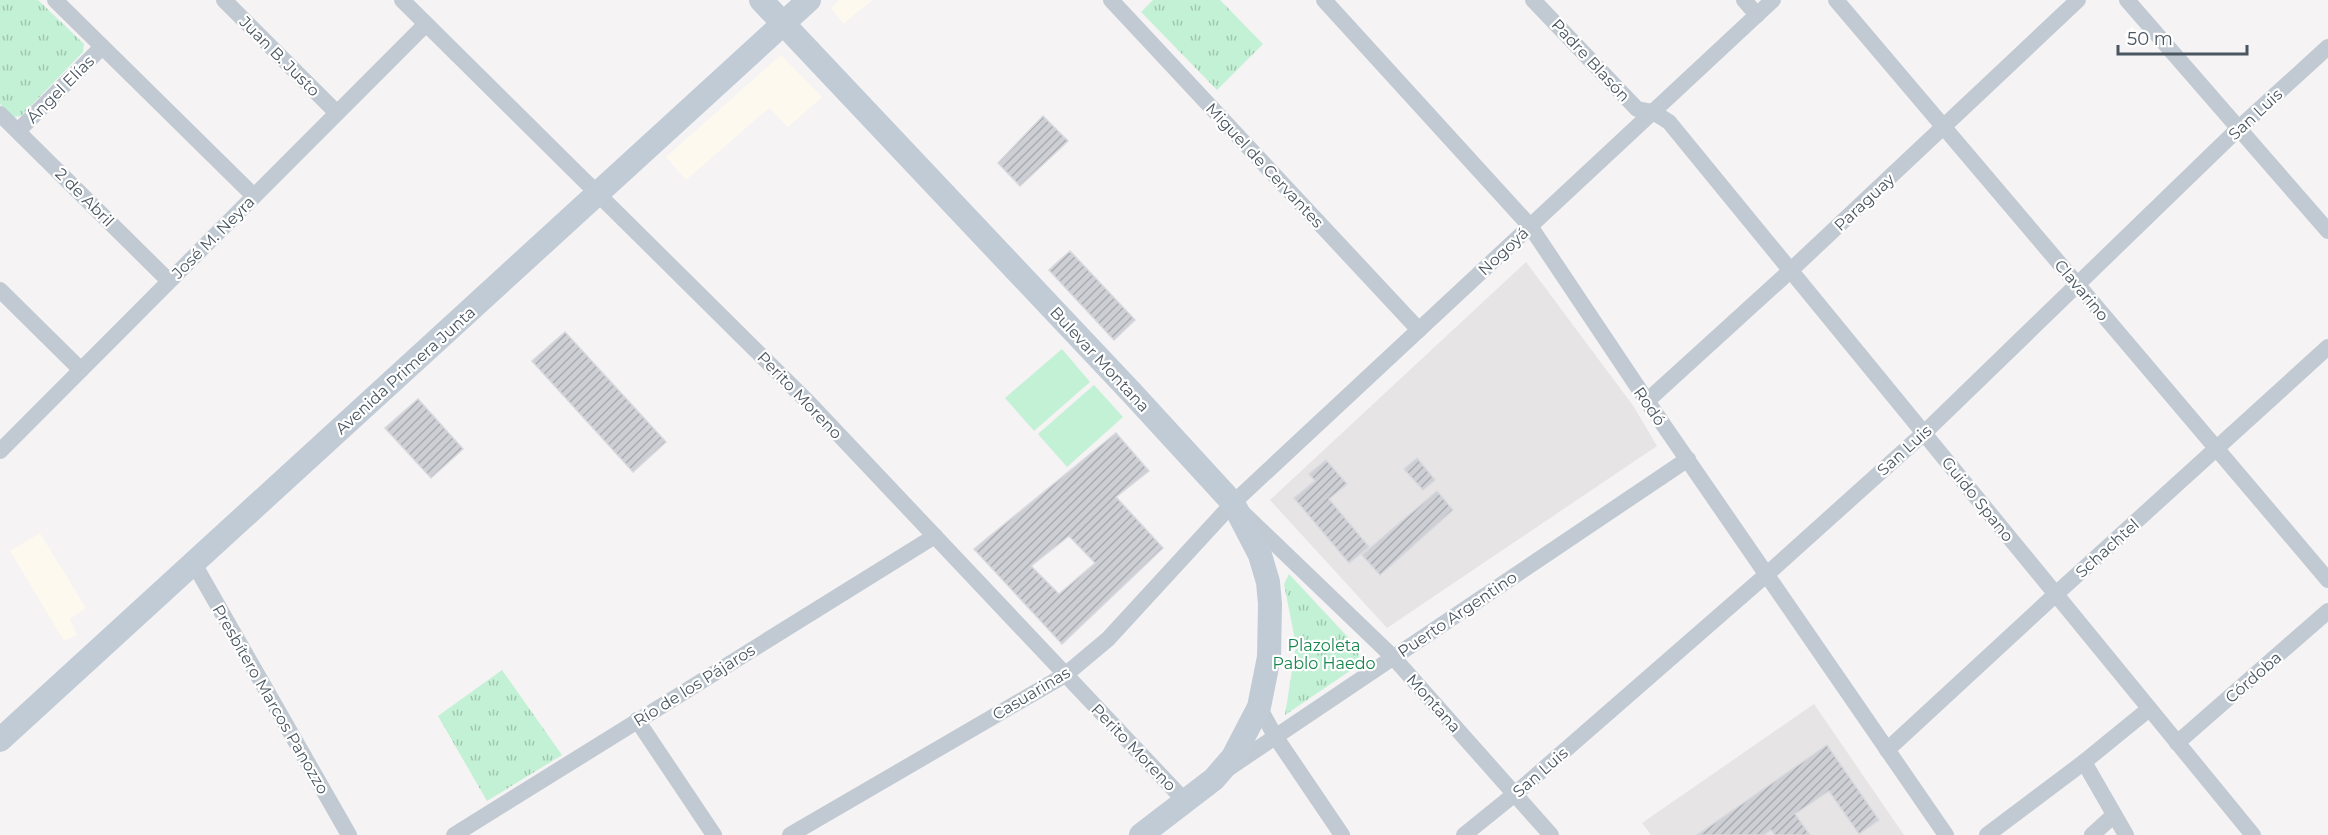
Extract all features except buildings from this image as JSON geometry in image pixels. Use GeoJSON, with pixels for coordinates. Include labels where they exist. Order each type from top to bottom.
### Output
{"type":"FeatureCollection","features":[{"type":"Feature","properties":{"kind":"main road","name":"Bulevar Montana"},"geometry":{"type":"LineString","coordinates":[[761,0],[1233,503],[1260,555],[1268,582],[1269,657],[1259,707],[1233,757],[1214,779]]}},
{"type":"Feature","properties":{"kind":"main road","name":"Avenida Primera Junta"},"geometry":{"type":"LineString","coordinates":[[0,740],[599,194],[808,0]]}},
{"type":"Feature","properties":{"kind":"main road","name":"Puerto Argentino"},"geometry":{"type":"LineString","coordinates":[[1141,835],[1214,779]]}},
{"type":"Feature","properties":{"kind":"street"},"geometry":{"type":"LineString","coordinates":[[55,0],[254,196]]}},
{"type":"Feature","properties":{"kind":"street","name":"Juan B. Justo"},"geometry":{"type":"LineString","coordinates":[[224,0],[337,113]]}},
{"type":"Feature","properties":{"kind":"street","name":"Perito Moreno"},"geometry":{"type":"LineString","coordinates":[[402,0],[809,403],[1185,801]]}},
{"type":"Feature","properties":{"kind":"street","name":"Miguel de Cervantes"},"geometry":{"type":"LineString","coordinates":[[1111,0],[1419,330]]}},
{"type":"Feature","properties":{"kind":"street","name":"Rodó"},"geometry":{"type":"LineString","coordinates":[[1324,0],[1530,226],[1647,401],[1946,835]]}},
{"type":"Feature","properties":{"kind":"street","name":"Padre Blasón"},"geometry":{"type":"LineString","coordinates":[[1533,0],[1637,109],[1653,112]]}},
{"type":"Feature","properties":{"kind":"street"},"geometry":{"type":"LineString","coordinates":[[1743,0],[1757,15]]}},
{"type":"Feature","properties":{"kind":"street","name":"Nogoyá"},"geometry":{"type":"LineString","coordinates":[[1233,503],[1773,0]]}},
{"type":"Feature","properties":{"kind":"street","name":"Clavarino"},"geometry":{"type":"LineString","coordinates":[[1836,0],[2328,580]]}},
{"type":"Feature","properties":{"kind":"street","name":"Paraguay"},"geometry":{"type":"LineString","coordinates":[[1647,401],[1791,270],[2078,0]]}},
{"type":"Feature","properties":{"kind":"street"},"geometry":{"type":"LineString","coordinates":[[2127,0],[2328,231]]}},
{"type":"Feature","properties":{"kind":"street","name":"José M. Neyra"},"geometry":{"type":"LineString","coordinates":[[0,451],[426,24]]}},
{"type":"Feature","properties":{"kind":"street","name":"Ángel Elías"},"geometry":{"type":"LineString","coordinates":[[18,131],[102,46]]}},
{"type":"Feature","properties":{"kind":"street","name":"San Luis"},"geometry":{"type":"LineString","coordinates":[[1464,835],[1766,575],[1924,433],[2239,128],[2328,47]]}},
{"type":"Feature","properties":{"kind":"street","name":"Guido Spano"},"geometry":{"type":"LineString","coordinates":[[1653,112],[1670,122],[2253,835]]}},
{"type":"Feature","properties":{"kind":"street","name":"2 de Abril"},"geometry":{"type":"LineString","coordinates":[[0,114],[169,281]]}},
{"type":"Feature","properties":{"kind":"street"},"geometry":{"type":"LineString","coordinates":[[0,290],[81,370]]}},
{"type":"Feature","properties":{"kind":"street","name":"Schachtel"},"geometry":{"type":"LineString","coordinates":[[1887,750],[2328,347]]}},
{"type":"Feature","properties":{"kind":"street","name":"Puerto Argentino"},"geometry":{"type":"LineString","coordinates":[[1214,779],[1688,459]]}},
{"type":"Feature","properties":{"kind":"street","name":"Montana"},"geometry":{"type":"LineString","coordinates":[[1233,503],[1393,657],[1551,835]]}},
{"type":"Feature","properties":{"kind":"street","name":"Casuarinas"},"geometry":{"type":"LineString","coordinates":[[790,835],[1065,675],[1108,639],[1233,503]]}},
{"type":"Feature","properties":{"kind":"street","name":"Río de los Pájaros"},"geometry":{"type":"LineString","coordinates":[[454,835],[935,537]]}},
{"type":"Feature","properties":{"kind":"street","name":"Presbítero Marcos Panozzo"},"geometry":{"type":"LineString","coordinates":[[193,562],[349,835]]}},
{"type":"Feature","properties":{"kind":"street","name":"Córdoba"},"geometry":{"type":"LineString","coordinates":[[2177,743],[2328,611]]}},
{"type":"Feature","properties":{"kind":"street"},"geometry":{"type":"LineString","coordinates":[[1259,707],[1275,736],[1342,835]]}},
{"type":"Feature","properties":{"kind":"street"},"geometry":{"type":"LineString","coordinates":[[1987,835],[2084,762],[2149,709]]}},
{"type":"Feature","properties":{"kind":"street"},"geometry":{"type":"LineString","coordinates":[[637,720],[714,835]]}},
{"type":"Feature","properties":{"kind":"street"},"geometry":{"type":"LineString","coordinates":[[2084,762],[2126,835]]}},
{"type":"Feature","properties":{"kind":"street"},"geometry":{"type":"LineString","coordinates":[[2092,835],[2114,815]]}},
{"type":"Feature","properties":{"kind":"shaded area"},"geometry":{"type":"Polygon","coordinates":[[[839,0],[873,0],[843,24],[831,8],[839,0]]]}},
{"type":"Feature","properties":{"kind":"shaded area"},"geometry":{"type":"Polygon","coordinates":[[[781,55],[822,97],[788,127],[769,108],[686,180],[666,157],[781,55]]]}},
{"type":"Feature","properties":{"kind":"shaded area"},"geometry":{"type":"Polygon","coordinates":[[[1526,262],[1634,407],[1657,446],[1387,628],[1270,500],[1526,262]]]}},
{"type":"Feature","properties":{"kind":"shaded area"},"geometry":{"type":"Polygon","coordinates":[[[40,533],[86,608],[70,619],[77,635],[64,641],[10,551],[40,533]]]}},
{"type":"Feature","properties":{"kind":"shaded area"},"geometry":{"type":"Polygon","coordinates":[[[1814,704],[1904,835],[1651,835],[1642,823],[1814,704]]]}},
{"type":"Feature","properties":{"kind":"green space"},"geometry":{"type":"Polygon","coordinates":[[[0,0],[38,0],[84,44],[83,52],[21,116],[13,117],[0,104],[0,0]]]}},
{"type":"Feature","properties":{"kind":"green space"},"geometry":{"type":"Polygon","coordinates":[[[1153,0],[1220,0],[1263,44],[1217,90],[1141,12],[1153,0]]]}},
{"type":"Feature","properties":{"kind":"green space"},"geometry":{"type":"Polygon","coordinates":[[[1062,349],[1090,382],[1034,431],[1005,398],[1062,349]]]}},
{"type":"Feature","properties":{"kind":"green space"},"geometry":{"type":"Polygon","coordinates":[[[1094,385],[1123,417],[1067,467],[1038,434],[1094,385]]]}},
{"type":"Feature","properties":{"kind":"green space","name":"Plazoleta Pablo Haedo"},"geometry":{"type":"Polygon","coordinates":[[[1289,574],[1358,648],[1360,664],[1285,715],[1296,645],[1284,584],[1289,574]]]}},
{"type":"Feature","properties":{"kind":"green space"},"geometry":{"type":"Polygon","coordinates":[[[502,670],[562,755],[487,801],[438,716],[502,670]]]}}]}
